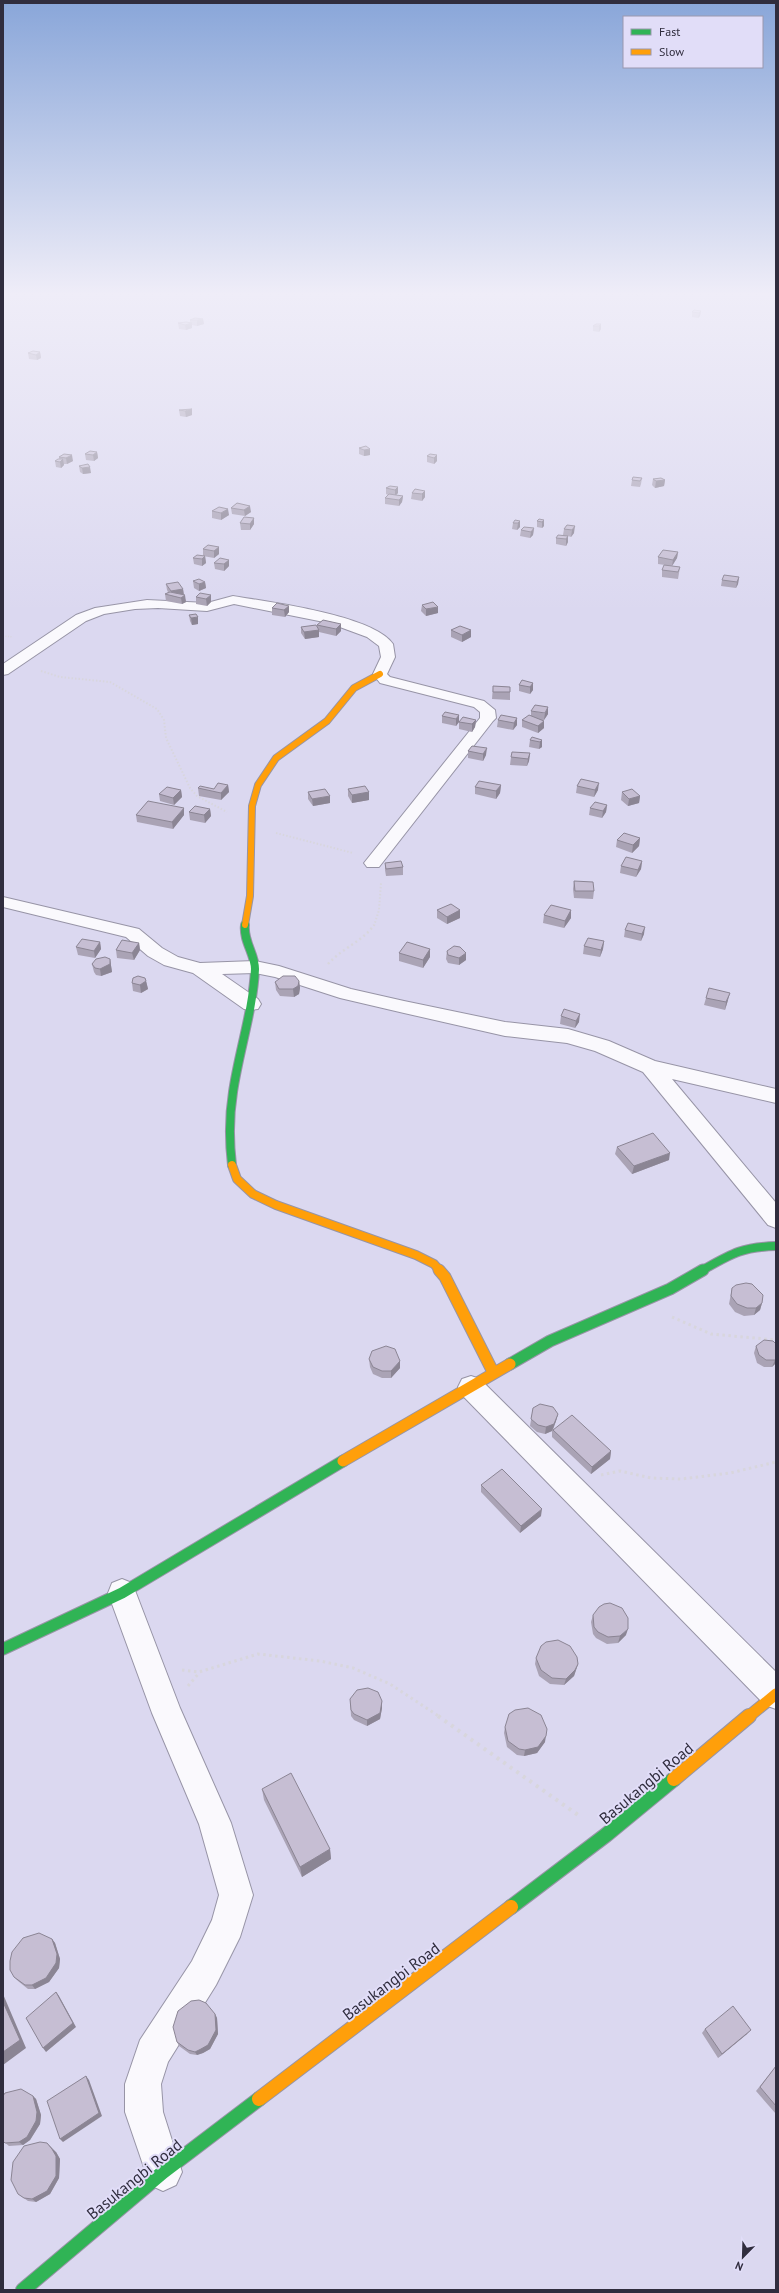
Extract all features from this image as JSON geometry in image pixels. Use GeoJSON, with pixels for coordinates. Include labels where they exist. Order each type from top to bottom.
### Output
{"type":"FeatureCollection","features":[{"type":"Feature","properties":{"kind":"street"},"geometry":{"type":"LineString","coordinates":[[3,671],[91,612],[118,607],[166,604],[198,609],[215,607],[233,600],[346,624],[376,635],[386,644],[388,657],[380,674],[354,688],[327,722],[294,742],[276,758],[258,785],[252,806],[250,896],[244,934],[255,967],[251,1004],[233,1092],[228,1137],[230,1161],[237,1179],[253,1194],[276,1205],[416,1255],[434,1264],[445,1277],[482,1380],[574,1489],[776,1694]]}},
{"type":"Feature","properties":{"kind":"street"},"geometry":{"type":"LineString","coordinates":[[373,863],[488,718],[487,710],[479,704],[395,684],[385,680],[380,674]]}},
{"type":"Feature","properties":{"kind":"street"},"geometry":{"type":"LineString","coordinates":[[3,902],[132,933],[155,952],[172,961],[200,969],[233,990],[251,1004]]}},
{"type":"Feature","properties":{"kind":"street"},"geometry":{"type":"LineString","coordinates":[[200,969],[255,967],[372,1000],[486,1025],[568,1036],[602,1046],[650,1067],[776,1096]]}},
{"type":"Feature","properties":{"kind":"street"},"geometry":{"type":"LineString","coordinates":[[650,1067],[776,1219]]}},
{"type":"Feature","properties":{"kind":"street"},"geometry":{"type":"LineString","coordinates":[[3,1648],[122,1593],[298,1487],[550,1341],[670,1289],[733,1253],[751,1247],[776,1246]]}},
{"type":"Feature","properties":{"kind":"street"},"geometry":{"type":"LineString","coordinates":[[122,1593],[170,1720],[215,1823],[230,1868],[236,1895],[228,1925],[211,1959],[153,2053],[143,2084],[144,2112],[164,2172]]}},
{"type":"Feature","properties":{"kind":"street","name":"Basukangbi Road"},"geometry":{"type":"LineString","coordinates":[[23,2290],[164,2172],[606,1835],[776,1694]]}},
{"type":"Feature","properties":{"kind":"path"},"geometry":{"type":"LineString","coordinates":[[22,658],[38,670],[53,676],[110,682],[157,709],[164,720],[166,738],[190,788],[197,796],[251,825],[353,853],[366,858],[373,863],[378,870],[381,883],[379,918],[371,930],[362,939],[338,952],[316,983]]}},
{"type":"Feature","properties":{"kind":"path"},"geometry":{"type":"LineString","coordinates":[[643,1301],[680,1321],[711,1334],[776,1340]]}},
{"type":"Feature","properties":{"kind":"path"},"geometry":{"type":"LineString","coordinates":[[574,1489],[610,1470],[622,1470],[655,1479],[685,1478],[728,1474],[776,1462]]}},
{"type":"Feature","properties":{"kind":"path"},"geometry":{"type":"LineString","coordinates":[[145,1656],[184,1670],[199,1672],[258,1654],[320,1661],[352,1668],[390,1684],[606,1835]]}},
{"type":"Feature","properties":{"kind":"building"},"geometry":{"type":"Polygon","coordinates":[[[366,446],[370,449],[364,450],[359,448],[366,446]]]}},
{"type":"Feature","properties":{"kind":"building"},"geometry":{"type":"Polygon","coordinates":[[[90,451],[97,452],[93,455],[85,454],[90,451]]]}},
{"type":"Feature","properties":{"kind":"building"},"geometry":{"type":"Polygon","coordinates":[[[64,454],[72,455],[66,458],[59,457],[64,454]]]}},
{"type":"Feature","properties":{"kind":"building"},"geometry":{"type":"Polygon","coordinates":[[[430,454],[437,455],[434,458],[427,456],[430,454]]]}},
{"type":"Feature","properties":{"kind":"building"},"geometry":{"type":"Polygon","coordinates":[[[58,459],[63,459],[60,462],[55,461],[58,459]]]}},
{"type":"Feature","properties":{"kind":"building"},"geometry":{"type":"Polygon","coordinates":[[[88,464],[90,467],[82,468],[79,466],[88,464]]]}},
{"type":"Feature","properties":{"kind":"building"},"geometry":{"type":"Polygon","coordinates":[[[633,477],[642,478],[640,481],[632,480],[633,477]]]}},
{"type":"Feature","properties":{"kind":"building"},"geometry":{"type":"Polygon","coordinates":[[[661,478],[665,480],[656,481],[653,479],[661,478]]]}},
{"type":"Feature","properties":{"kind":"building"},"geometry":{"type":"Polygon","coordinates":[[[390,486],[398,487],[395,490],[386,488],[390,486]]]}},
{"type":"Feature","properties":{"kind":"building"},"geometry":{"type":"Polygon","coordinates":[[[415,489],[425,491],[422,494],[412,493],[415,489]]]}},
{"type":"Feature","properties":{"kind":"building"},"geometry":{"type":"Polygon","coordinates":[[[389,494],[403,496],[399,500],[385,498],[389,494]]]}},
{"type":"Feature","properties":{"kind":"building"},"geometry":{"type":"Polygon","coordinates":[[[237,503],[250,506],[244,510],[231,508],[237,503]]]}},
{"type":"Feature","properties":{"kind":"building"},"geometry":{"type":"Polygon","coordinates":[[[219,507],[228,509],[221,513],[212,511],[219,507]]]}},
{"type":"Feature","properties":{"kind":"building"},"geometry":{"type":"Polygon","coordinates":[[[244,517],[254,518],[250,524],[240,523],[244,517]]]}},
{"type":"Feature","properties":{"kind":"building"},"geometry":{"type":"Polygon","coordinates":[[[539,519],[544,520],[542,522],[537,521],[539,519]]]}},
{"type":"Feature","properties":{"kind":"building"},"geometry":{"type":"Polygon","coordinates":[[[515,520],[520,521],[518,523],[513,523],[515,520]]]}},
{"type":"Feature","properties":{"kind":"building"},"geometry":{"type":"Polygon","coordinates":[[[567,525],[575,526],[572,530],[564,529],[567,525]]]}},
{"type":"Feature","properties":{"kind":"building"},"geometry":{"type":"Polygon","coordinates":[[[524,527],[534,528],[531,532],[521,530],[524,527]]]}},
{"type":"Feature","properties":{"kind":"building"},"geometry":{"type":"Polygon","coordinates":[[[558,535],[568,536],[566,539],[556,538],[558,535]]]}},
{"type":"Feature","properties":{"kind":"building"},"geometry":{"type":"Polygon","coordinates":[[[208,545],[219,547],[214,551],[203,549],[208,545]]]}},
{"type":"Feature","properties":{"kind":"building"},"geometry":{"type":"Polygon","coordinates":[[[663,550],[678,552],[673,560],[658,557],[663,550]]]}},
{"type":"Feature","properties":{"kind":"building"},"geometry":{"type":"Polygon","coordinates":[[[197,555],[205,556],[202,559],[193,558],[197,555]]]}},
{"type":"Feature","properties":{"kind":"building"},"geometry":{"type":"Polygon","coordinates":[[[220,558],[229,560],[224,564],[214,563],[220,558]]]}},
{"type":"Feature","properties":{"kind":"building"},"geometry":{"type":"Polygon","coordinates":[[[664,565],[680,567],[678,572],[662,570],[664,565]]]}},
{"type":"Feature","properties":{"kind":"building"},"geometry":{"type":"Polygon","coordinates":[[[724,575],[739,577],[737,582],[722,580],[724,575]]]}},
{"type":"Feature","properties":{"kind":"building"},"geometry":{"type":"Polygon","coordinates":[[[199,579],[205,582],[199,584],[193,581],[199,579]]]}},
{"type":"Feature","properties":{"kind":"building"},"geometry":{"type":"Polygon","coordinates":[[[178,582],[183,589],[171,591],[166,584],[178,582]]]}},
{"type":"Feature","properties":{"kind":"building"},"geometry":{"type":"Polygon","coordinates":[[[170,592],[185,595],[181,598],[165,594],[170,592]]]}},
{"type":"Feature","properties":{"kind":"building"},"geometry":{"type":"Polygon","coordinates":[[[200,593],[211,595],[206,599],[196,597],[200,593]]]}},
{"type":"Feature","properties":{"kind":"building"},"geometry":{"type":"Polygon","coordinates":[[[433,602],[438,607],[426,609],[422,605],[433,602]]]}},
{"type":"Feature","properties":{"kind":"building"},"geometry":{"type":"Polygon","coordinates":[[[277,603],[289,606],[284,610],[272,608],[277,603]]]}},
{"type":"Feature","properties":{"kind":"building"},"geometry":{"type":"Polygon","coordinates":[[[196,614],[198,617],[191,618],[189,615],[196,614]]]}},
{"type":"Feature","properties":{"kind":"building"},"geometry":{"type":"Polygon","coordinates":[[[323,620],[341,624],[336,629],[317,625],[323,620]]]}},
{"type":"Feature","properties":{"kind":"building"},"geometry":{"type":"Polygon","coordinates":[[[316,625],[319,630],[304,632],[301,627],[316,625]]]}},
{"type":"Feature","properties":{"kind":"building"},"geometry":{"type":"Polygon","coordinates":[[[460,626],[471,630],[462,635],[451,630],[460,626]]]}},
{"type":"Feature","properties":{"kind":"building"},"geometry":{"type":"Polygon","coordinates":[[[522,680],[533,683],[530,687],[519,685],[522,680]]]}},
{"type":"Feature","properties":{"kind":"building"},"geometry":{"type":"Polygon","coordinates":[[[493,686],[510,687],[510,692],[493,692],[493,686]]]}},
{"type":"Feature","properties":{"kind":"building"},"geometry":{"type":"Polygon","coordinates":[[[535,705],[548,707],[545,713],[531,711],[535,705]]]}},
{"type":"Feature","properties":{"kind":"building"},"geometry":{"type":"Polygon","coordinates":[[[445,712],[459,715],[456,719],[442,716],[445,712]]]}},
{"type":"Feature","properties":{"kind":"building"},"geometry":{"type":"Polygon","coordinates":[[[501,715],[517,718],[514,723],[498,720],[501,715]]]}},
{"type":"Feature","properties":{"kind":"building"},"geometry":{"type":"Polygon","coordinates":[[[529,715],[544,721],[538,726],[522,720],[529,715]]]}},
{"type":"Feature","properties":{"kind":"building"},"geometry":{"type":"Polygon","coordinates":[[[463,717],[476,720],[472,724],[459,722],[463,717]]]}},
{"type":"Feature","properties":{"kind":"building"},"geometry":{"type":"Polygon","coordinates":[[[532,737],[542,740],[540,742],[530,740],[532,737]]]}},
{"type":"Feature","properties":{"kind":"building"},"geometry":{"type":"Polygon","coordinates":[[[472,746],[487,748],[483,754],[468,751],[472,746]]]}},
{"type":"Feature","properties":{"kind":"building"},"geometry":{"type":"Polygon","coordinates":[[[512,752],[530,753],[528,759],[511,757],[512,752]]]}},
{"type":"Feature","properties":{"kind":"building"},"geometry":{"type":"Polygon","coordinates":[[[581,779],[599,783],[595,790],[577,786],[581,779]]]}},
{"type":"Feature","properties":{"kind":"building"},"geometry":{"type":"Polygon","coordinates":[[[479,781],[501,785],[496,791],[475,787],[479,781]]]}},
{"type":"Feature","properties":{"kind":"building"},"geometry":{"type":"Polygon","coordinates":[[[218,783],[228,785],[221,793],[198,788],[200,786],[214,789],[218,783]]]}},
{"type":"Feature","properties":{"kind":"building"},"geometry":{"type":"Polygon","coordinates":[[[365,786],[369,792],[352,795],[348,789],[365,786]]]}},
{"type":"Feature","properties":{"kind":"building"},"geometry":{"type":"Polygon","coordinates":[[[167,787],[181,790],[173,798],[159,794],[167,787]]]}},
{"type":"Feature","properties":{"kind":"building"},"geometry":{"type":"Polygon","coordinates":[[[325,789],[330,796],[312,799],[308,792],[325,789]]]}},
{"type":"Feature","properties":{"kind":"building"},"geometry":{"type":"Polygon","coordinates":[[[632,789],[640,796],[629,799],[622,792],[632,789]]]}},
{"type":"Feature","properties":{"kind":"building"},"geometry":{"type":"Polygon","coordinates":[[[148,801],[184,808],[172,822],[136,815],[148,801]]]}},
{"type":"Feature","properties":{"kind":"building"},"geometry":{"type":"Polygon","coordinates":[[[595,802],[607,805],[603,811],[590,808],[595,802]]]}},
{"type":"Feature","properties":{"kind":"building"},"geometry":{"type":"Polygon","coordinates":[[[195,806],[210,809],[204,815],[189,812],[195,806]]]}},
{"type":"Feature","properties":{"kind":"building"},"geometry":{"type":"Polygon","coordinates":[[[624,833],[640,838],[633,845],[617,840],[624,833]]]}},
{"type":"Feature","properties":{"kind":"building"},"geometry":{"type":"Polygon","coordinates":[[[626,857],[642,861],[638,870],[621,866],[626,857]]]}},
{"type":"Feature","properties":{"kind":"building"},"geometry":{"type":"Polygon","coordinates":[[[401,861],[403,867],[386,869],[385,863],[401,861]]]}},
{"type":"Feature","properties":{"kind":"building"},"geometry":{"type":"Polygon","coordinates":[[[574,881],[593,882],[594,891],[575,891],[574,881]]]}},
{"type":"Feature","properties":{"kind":"building"},"geometry":{"type":"Polygon","coordinates":[[[451,904],[460,910],[447,917],[437,910],[451,904]]]}},
{"type":"Feature","properties":{"kind":"building"},"geometry":{"type":"Polygon","coordinates":[[[551,905],[571,910],[565,921],[544,915],[551,905]]]}},
{"type":"Feature","properties":{"kind":"building"},"geometry":{"type":"Polygon","coordinates":[[[628,923],[645,927],[642,934],[625,930],[628,923]]]}},
{"type":"Feature","properties":{"kind":"building"},"geometry":{"type":"Polygon","coordinates":[[[588,938],[604,941],[601,950],[584,946],[588,938]]]}},
{"type":"Feature","properties":{"kind":"building"},"geometry":{"type":"Polygon","coordinates":[[[82,939],[100,942],[94,951],[76,947],[82,939]]]}},
{"type":"Feature","properties":{"kind":"building"},"geometry":{"type":"Polygon","coordinates":[[[122,940],[139,943],[132,953],[116,950],[122,940]]]}},
{"type":"Feature","properties":{"kind":"building"},"geometry":{"type":"Polygon","coordinates":[[[407,942],[430,949],[423,960],[399,953],[407,942]]]}},
{"type":"Feature","properties":{"kind":"building"},"geometry":{"type":"Polygon","coordinates":[[[454,946],[460,947],[466,953],[459,958],[448,955],[447,951],[454,946]]]}},
{"type":"Feature","properties":{"kind":"building"},"geometry":{"type":"Polygon","coordinates":[[[105,957],[110,959],[110,964],[100,969],[95,968],[92,964],[96,959],[105,957]]]}},
{"type":"Feature","properties":{"kind":"building"},"geometry":{"type":"Polygon","coordinates":[[[138,976],[145,978],[146,981],[140,985],[132,983],[133,978],[138,976]]]}},
{"type":"Feature","properties":{"kind":"building"},"geometry":{"type":"Polygon","coordinates":[[[283,976],[295,976],[299,981],[298,986],[293,989],[279,989],[275,982],[283,976]]]}},
{"type":"Feature","properties":{"kind":"building"},"geometry":{"type":"Polygon","coordinates":[[[709,988],[730,993],[726,1002],[706,998],[709,988]]]}},
{"type":"Feature","properties":{"kind":"building"},"geometry":{"type":"Polygon","coordinates":[[[564,1009],[580,1014],[576,1021],[561,1016],[564,1009]]]}},
{"type":"Feature","properties":{"kind":"building"},"geometry":{"type":"Polygon","coordinates":[[[653,1133],[670,1153],[634,1166],[617,1147],[653,1133]]]}},
{"type":"Feature","properties":{"kind":"building"},"geometry":{"type":"Polygon","coordinates":[[[746,1283],[752,1284],[763,1295],[762,1303],[756,1308],[747,1308],[737,1304],[731,1296],[732,1288],[736,1285],[746,1283]]]}},
{"type":"Feature","properties":{"kind":"building"},"geometry":{"type":"Polygon","coordinates":[[[764,1340],[773,1341],[776,1344],[775,1360],[766,1360],[759,1355],[756,1346],[764,1340]]]}},
{"type":"Feature","properties":{"kind":"building"},"geometry":{"type":"Polygon","coordinates":[[[386,1346],[395,1349],[400,1361],[391,1371],[382,1371],[373,1367],[369,1359],[372,1351],[386,1346]]]}},
{"type":"Feature","properties":{"kind":"building"},"geometry":{"type":"Polygon","coordinates":[[[540,1404],[553,1407],[558,1414],[554,1424],[546,1427],[538,1425],[531,1419],[533,1408],[540,1404]]]}},
{"type":"Feature","properties":{"kind":"building"},"geometry":{"type":"Polygon","coordinates":[[[572,1415],[611,1451],[592,1467],[553,1430],[572,1415]]]}},
{"type":"Feature","properties":{"kind":"building"},"geometry":{"type":"Polygon","coordinates":[[[502,1469],[542,1509],[521,1526],[481,1485],[502,1469]]]}},
{"type":"Feature","properties":{"kind":"building"},"geometry":{"type":"Polygon","coordinates":[[[610,1603],[622,1608],[628,1618],[628,1629],[620,1636],[608,1637],[598,1632],[594,1627],[593,1615],[599,1607],[610,1603]]]}},
{"type":"Feature","properties":{"kind":"building"},"geometry":{"type":"Polygon","coordinates":[[[558,1640],[570,1646],[577,1657],[578,1664],[575,1670],[566,1679],[552,1678],[541,1670],[536,1658],[541,1646],[546,1642],[558,1640]]]}},
{"type":"Feature","properties":{"kind":"building"},"geometry":{"type":"Polygon","coordinates":[[[368,1688],[378,1692],[382,1701],[380,1713],[367,1720],[354,1714],[351,1710],[350,1699],[357,1690],[368,1688]]]}},
{"type":"Feature","properties":{"kind":"building"},"geometry":{"type":"Polygon","coordinates":[[[528,1708],[541,1715],[547,1729],[546,1736],[538,1747],[525,1750],[519,1749],[508,1741],[505,1727],[509,1714],[515,1710],[528,1708]]]}},
{"type":"Feature","properties":{"kind":"building"},"geometry":{"type":"Polygon","coordinates":[[[291,1773],[330,1849],[300,1867],[262,1789],[291,1773]]]}},
{"type":"Feature","properties":{"kind":"building"},"geometry":{"type":"Polygon","coordinates":[[[39,1933],[52,1939],[57,1954],[56,1963],[46,1978],[32,1985],[25,1985],[14,1977],[10,1970],[12,1952],[23,1938],[39,1933]]]}},
{"type":"Feature","properties":{"kind":"building"},"geometry":{"type":"Polygon","coordinates":[[[56,1992],[73,2023],[43,2048],[26,2018],[56,1992]]]}},
{"type":"Feature","properties":{"kind":"building"},"geometry":{"type":"Polygon","coordinates":[[[199,2000],[206,2003],[215,2014],[216,2030],[208,2045],[195,2052],[188,2050],[177,2042],[173,2027],[178,2011],[191,2001],[199,2000]]]}},
{"type":"Feature","properties":{"kind":"building"},"geometry":{"type":"Polygon","coordinates":[[[3,2002],[20,2040],[3,2052],[3,2002]]]}},
{"type":"Feature","properties":{"kind":"building"},"geometry":{"type":"Polygon","coordinates":[[[733,2006],[751,2030],[722,2054],[705,2029],[733,2006]]]}},
{"type":"Feature","properties":{"kind":"building"},"geometry":{"type":"Polygon","coordinates":[[[776,2066],[776,2106],[760,2087],[776,2066]]]}},
{"type":"Feature","properties":{"kind":"building"},"geometry":{"type":"Polygon","coordinates":[[[86,2076],[99,2113],[60,2139],[47,2101],[86,2076]]]}},
{"type":"Feature","properties":{"kind":"building"},"geometry":{"type":"Polygon","coordinates":[[[21,2089],[33,2096],[37,2112],[36,2121],[27,2137],[19,2142],[5,2143],[3,2141],[3,2096],[5,2093],[21,2089]]]}},
{"type":"Feature","properties":{"kind":"building"},"geometry":{"type":"Polygon","coordinates":[[[40,2142],[47,2143],[56,2156],[56,2176],[47,2191],[32,2199],[24,2198],[18,2194],[11,2180],[13,2162],[24,2146],[40,2142]]]}},
{"type":"Feature","properties":{"kind":"traffic: fast"},"geometry":{"type":"LineString","coordinates":[[232,1165],[229,1137],[233,1092],[251,1004],[255,967],[244,934],[245,925]]}},
{"type":"Feature","properties":{"kind":"traffic: fast"},"geometry":{"type":"LineString","coordinates":[[510,1364],[550,1341],[670,1289],[733,1253],[751,1247],[776,1246]]}},
{"type":"Feature","properties":{"kind":"traffic: fast"},"geometry":{"type":"LineString","coordinates":[[3,1649],[122,1593],[343,1461]]}},
{"type":"Feature","properties":{"kind":"traffic: fast"},"geometry":{"type":"LineString","coordinates":[[511,1907],[606,1835],[674,1779]]}},
{"type":"Feature","properties":{"kind":"traffic: fast"},"geometry":{"type":"LineString","coordinates":[[23,2290],[163,2172],[259,2099]]}},
{"type":"Feature","properties":{"kind":"traffic: slow"},"geometry":{"type":"LineString","coordinates":[[245,925],[250,896],[252,806],[258,785],[276,758],[327,721],[354,688],[380,674]]}},
{"type":"Feature","properties":{"kind":"traffic: slow"},"geometry":{"type":"LineString","coordinates":[[232,1165],[237,1179],[253,1194],[276,1205],[416,1255],[434,1264],[445,1277],[493,1372]]}},
{"type":"Feature","properties":{"kind":"traffic: slow"},"geometry":{"type":"LineString","coordinates":[[343,1461],[510,1364]]}},
{"type":"Feature","properties":{"kind":"traffic: slow"},"geometry":{"type":"LineString","coordinates":[[674,1779],[776,1694]]}},
{"type":"Feature","properties":{"kind":"traffic: slow"},"geometry":{"type":"LineString","coordinates":[[259,2099],[511,1907]]}}]}
